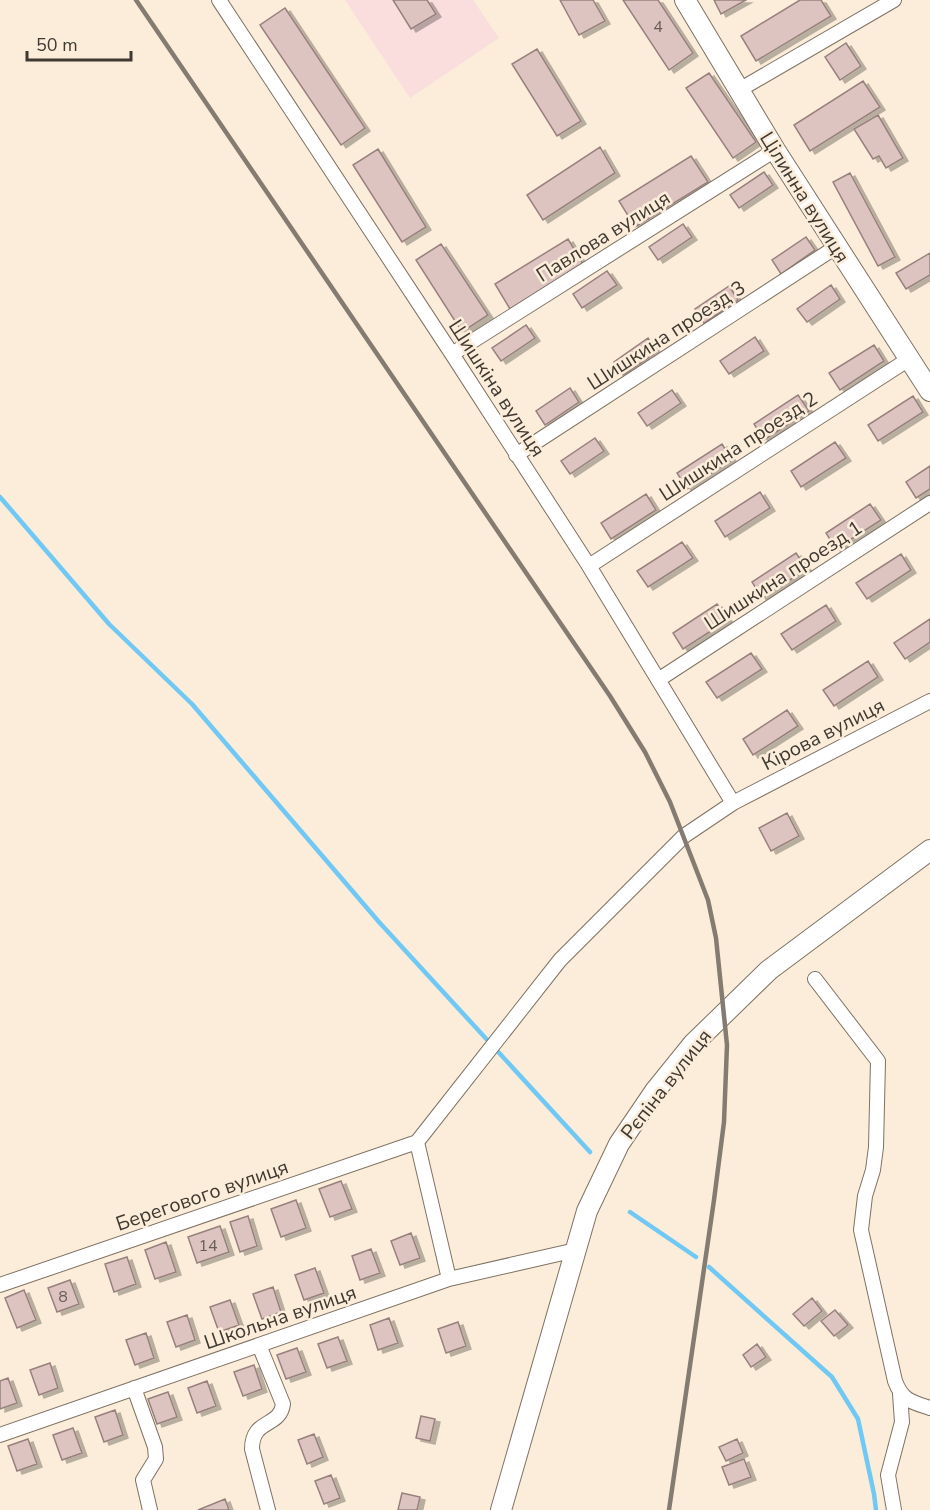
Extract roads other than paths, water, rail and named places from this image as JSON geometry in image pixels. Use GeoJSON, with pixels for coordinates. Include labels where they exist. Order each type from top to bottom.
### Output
{"type":"FeatureCollection","features":[{"type":"Feature","properties":{"kind":"street","name":"Шишкіна вулиця"},"geometry":{"type":"LineString","coordinates":[[219,0],[589,566],[733,803]]}},
{"type":"Feature","properties":{"kind":"street","name":"Цілинна вулиця"},"geometry":{"type":"LineString","coordinates":[[685,0],[775,150],[930,391]]}},
{"type":"Feature","properties":{"kind":"street"},"geometry":{"type":"LineString","coordinates":[[739,90],[894,0]]}},
{"type":"Feature","properties":{"kind":"street","name":"Павлова вулиця"},"geometry":{"type":"LineString","coordinates":[[452,354],[775,150]]}},
{"type":"Feature","properties":{"kind":"street","name":"Шишкина проезд 3"},"geometry":{"type":"LineString","coordinates":[[516,455],[836,247]]}},
{"type":"Feature","properties":{"kind":"street","name":"Шишкина проезд 2"},"geometry":{"type":"LineString","coordinates":[[589,566],[909,359]]}},
{"type":"Feature","properties":{"kind":"street","name":"Шишкина проезд 1"},"geometry":{"type":"LineString","coordinates":[[658,680],[930,503]]}},
{"type":"Feature","properties":{"kind":"street","name":"Кірова вулиця"},"geometry":{"type":"LineString","coordinates":[[417,1142],[560,960],[684,836],[733,803],[930,700]]}},
{"type":"Feature","properties":{"kind":"street","name":"Рєпіна вулиця"},"geometry":{"type":"LineString","coordinates":[[501,1510],[587,1211],[619,1144],[655,1091],[693,1044],[769,970],[930,850]]}},
{"type":"Feature","properties":{"kind":"street"},"geometry":{"type":"LineString","coordinates":[[815,979],[878,1061],[876,1147],[873,1170],[865,1196],[861,1230],[900,1395],[902,1422],[888,1475],[894,1510]]}},
{"type":"Feature","properties":{"kind":"street"},"geometry":{"type":"LineString","coordinates":[[417,1142],[449,1279]]}},
{"type":"Feature","properties":{"kind":"street","name":"Берегового вулиця"},"geometry":{"type":"LineString","coordinates":[[0,1285],[417,1142]]}},
{"type":"Feature","properties":{"kind":"street","name":"Школьна вулиця"},"geometry":{"type":"LineString","coordinates":[[0,1435],[449,1279],[576,1250]]}},
{"type":"Feature","properties":{"kind":"street"},"geometry":{"type":"LineString","coordinates":[[259,1345],[283,1404],[282,1411],[276,1418],[255,1431],[252,1440],[252,1449],[268,1510]]}},
{"type":"Feature","properties":{"kind":"street"},"geometry":{"type":"LineString","coordinates":[[134,1388],[155,1447],[156,1459],[143,1480],[150,1510]]}},
{"type":"Feature","properties":{"kind":"street"},"geometry":{"type":"LineString","coordinates":[[900,1395],[915,1404],[930,1408]]}},
{"type":"Feature","properties":{"kind":"waterway"},"geometry":{"type":"LineString","coordinates":[[0,497],[109,624],[192,704],[379,922],[590,1152]]}},
{"type":"Feature","properties":{"kind":"waterway"},"geometry":{"type":"LineString","coordinates":[[630,1212],[696,1257]]}},
{"type":"Feature","properties":{"kind":"waterway"},"geometry":{"type":"LineString","coordinates":[[709,1267],[832,1377],[858,1419],[876,1510]]}},
{"type":"Feature","properties":{"kind":"railway"},"geometry":{"type":"LineString","coordinates":[[136,0],[610,696],[645,752],[670,802],[708,900],[716,938],[727,1045],[724,1122],[669,1510]]}}]}
